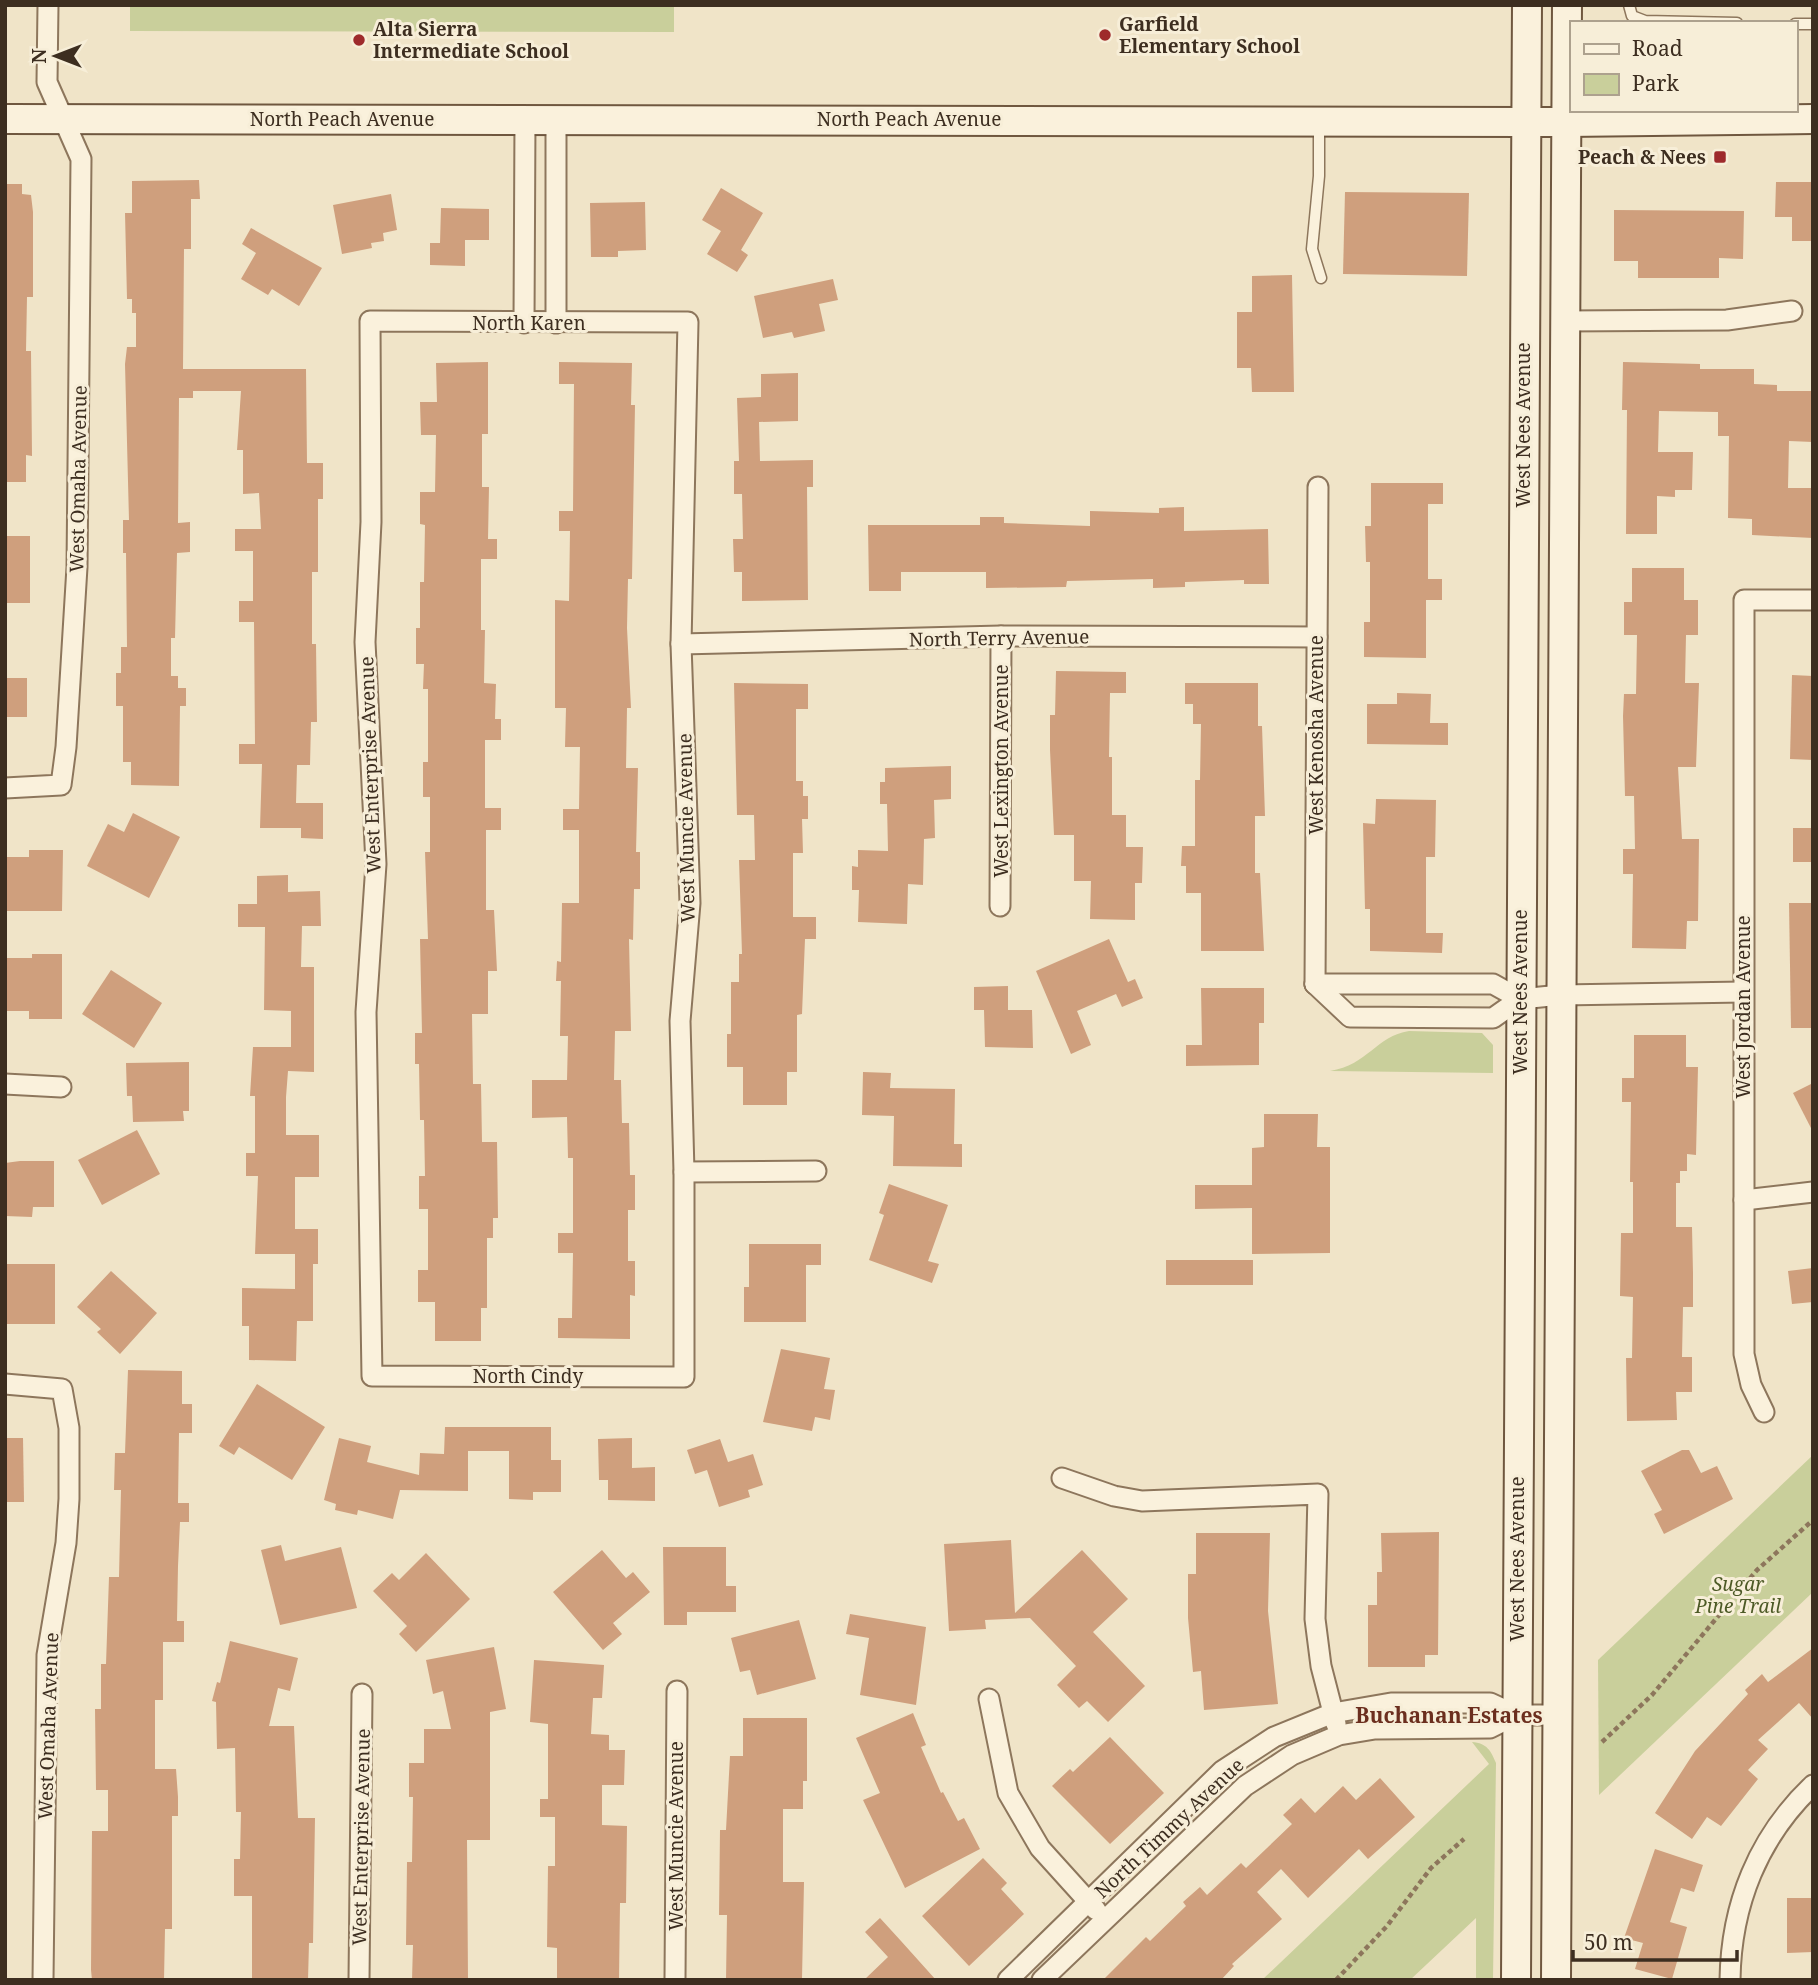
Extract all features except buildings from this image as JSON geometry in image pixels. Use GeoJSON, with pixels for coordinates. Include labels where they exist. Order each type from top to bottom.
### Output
{"type":"FeatureCollection","features":[{"type":"Feature","properties":{"kind":"main road","name":"West Nees Avenue"},"geometry":{"type":"LineString","coordinates":[[1516,1980],[1527,5]]}},
{"type":"Feature","properties":{"kind":"main road","name":"West Nees Avenue"},"geometry":{"type":"LineString","coordinates":[[1556,1980],[1555,1715],[1567,5]]}},
{"type":"Feature","properties":{"kind":"main road","name":"North Peach Avenue"},"geometry":{"type":"LineString","coordinates":[[5,119],[1567,121],[1813,118]]}},
{"type":"Feature","properties":{"kind":"main road"},"geometry":{"type":"LineString","coordinates":[[1517,1863],[1534,1953],[1534,1980]]}},
{"type":"Feature","properties":{"kind":"street"},"geometry":{"type":"LineString","coordinates":[[48,5],[47,82],[65,120]]}},
{"type":"Feature","properties":{"kind":"street"},"geometry":{"type":"LineString","coordinates":[[524,323],[526,119]]}},
{"type":"Feature","properties":{"kind":"street"},"geometry":{"type":"LineString","coordinates":[[556,119],[556,323]]}},
{"type":"Feature","properties":{"kind":"street","name":"West Omaha Avenue"},"geometry":{"type":"LineString","coordinates":[[5,788],[61,785],[66,747],[77,567],[81,159],[65,120]]}},
{"type":"Feature","properties":{"kind":"street"},"geometry":{"type":"LineString","coordinates":[[1564,320],[1727,320],[1792,311]]}},
{"type":"Feature","properties":{"kind":"street","name":"North Karen"},"geometry":{"type":"LineString","coordinates":[[370,321],[688,322]]}},
{"type":"Feature","properties":{"kind":"street","name":"West Enterprise Avenue"},"geometry":{"type":"LineString","coordinates":[[370,321],[370,522],[365,642],[376,864],[366,1012],[372,1376]]}},
{"type":"Feature","properties":{"kind":"street","name":"West Muncie Avenue"},"geometry":{"type":"LineString","coordinates":[[684,1377],[684,1172],[680,1021],[690,903],[681,644],[688,322]]}},
{"type":"Feature","properties":{"kind":"street","name":"West Kenosha Avenue"},"geometry":{"type":"LineString","coordinates":[[1315,984],[1318,487]]}},
{"type":"Feature","properties":{"kind":"street","name":"West Jordan Avenue"},"geometry":{"type":"LineString","coordinates":[[1764,1412],[1751,1385],[1744,1354],[1744,600],[1813,600]]}},
{"type":"Feature","properties":{"kind":"street","name":"North Terry Avenue"},"geometry":{"type":"LineString","coordinates":[[681,644],[1001,636],[1317,637]]}},
{"type":"Feature","properties":{"kind":"street","name":"West Lexington Avenue"},"geometry":{"type":"LineString","coordinates":[[1000,906],[1001,636]]}},
{"type":"Feature","properties":{"kind":"street"},"geometry":{"type":"LineString","coordinates":[[1315,984],[1493,984],[1520,999]]}},
{"type":"Feature","properties":{"kind":"street"},"geometry":{"type":"LineString","coordinates":[[1315,984],[1350,1017],[1493,1018],[1520,999],[1592,992],[1743,992]]}},
{"type":"Feature","properties":{"kind":"street"},"geometry":{"type":"LineString","coordinates":[[5,1084],[61,1087]]}},
{"type":"Feature","properties":{"kind":"street"},"geometry":{"type":"LineString","coordinates":[[684,1172],[816,1171]]}},
{"type":"Feature","properties":{"kind":"street"},"geometry":{"type":"LineString","coordinates":[[1744,1200],[1813,1192]]}},
{"type":"Feature","properties":{"kind":"street","name":"North Cindy"},"geometry":{"type":"LineString","coordinates":[[372,1376],[684,1377]]}},
{"type":"Feature","properties":{"kind":"street","name":"West Omaha Avenue"},"geometry":{"type":"LineString","coordinates":[[5,1384],[62,1389],[69,1428],[66,1543],[47,1655],[43,1980]]}},
{"type":"Feature","properties":{"kind":"street"},"geometry":{"type":"LineString","coordinates":[[1062,1478],[1114,1496],[1142,1501],[1318,1494],[1315,1619],[1321,1666],[1339,1735]]}},
{"type":"Feature","properties":{"kind":"street","name":"West Muncie Avenue"},"geometry":{"type":"LineString","coordinates":[[675,1980],[677,1692]]}},
{"type":"Feature","properties":{"kind":"street","name":"West Enterprise Avenue"},"geometry":{"type":"LineString","coordinates":[[359,1980],[362,1694]]}},
{"type":"Feature","properties":{"kind":"street"},"geometry":{"type":"LineString","coordinates":[[989,1699],[997,1755],[1008,1793],[1040,1848],[1105,1919]]}},
{"type":"Feature","properties":{"kind":"street","name":"North Timmy Avenue"},"geometry":{"type":"LineString","coordinates":[[1008,1980],[1222,1772],[1274,1737],[1333,1713],[1391,1703],[1490,1703],[1516,1715],[1555,1715]]}},
{"type":"Feature","properties":{"kind":"street","name":"North Timmy Avenue"},"geometry":{"type":"LineString","coordinates":[[1042,1980],[1255,1778],[1292,1755],[1339,1735],[1399,1728],[1490,1728],[1516,1715]]}},
{"type":"Feature","properties":{"kind":"street"},"geometry":{"type":"LineString","coordinates":[[1730,1980],[1737,1915],[1749,1876],[1765,1842],[1792,1804],[1813,1785]]}},
{"type":"Feature","properties":{"kind":"lane"},"geometry":{"type":"LineString","coordinates":[[1629,5],[1632,16],[1646,21]]}},
{"type":"Feature","properties":{"kind":"lane"},"geometry":{"type":"LineString","coordinates":[[1319,119],[1319,176],[1312,249],[1321,278]]}},
{"type":"Feature","properties":{"kind":"path"},"geometry":{"type":"LineString","coordinates":[[1602,1742],[1652,1695],[1757,1570],[1813,1520]]}},
{"type":"Feature","properties":{"kind":"path"},"geometry":{"type":"LineString","coordinates":[[1336,1980],[1387,1926],[1431,1868],[1464,1839]]}},
{"type":"Feature","properties":{"kind":"green space"},"geometry":{"type":"Polygon","coordinates":[[[130,5],[674,5],[674,32],[130,31],[130,5]]]}},
{"type":"Feature","properties":{"kind":"green space"},"geometry":{"type":"Polygon","coordinates":[[[1409,1031],[1482,1033],[1493,1045],[1493,1073],[1330,1071],[1354,1063],[1388,1039],[1409,1031]]]}},
{"type":"Feature","properties":{"kind":"green space","name":"Sugar Pine Trail"},"geometry":{"type":"Polygon","coordinates":[[[1813,1455],[1813,1592],[1599,1795],[1598,1660],[1813,1455]]]}},
{"type":"Feature","properties":{"kind":"green space"},"geometry":{"type":"Polygon","coordinates":[[[1472,1742],[1488,1748],[1496,1763],[1493,1980],[1476,1980],[1476,1918],[1410,1980],[1262,1980],[1489,1764],[1472,1742]]]}},
{"type":"Feature","properties":{"kind":"place","name":"Garfield Elementary School"},"geometry":{"type":"Point","coordinates":[1105,35]}},
{"type":"Feature","properties":{"kind":"place","name":"Alta Sierra Intermediate School"},"geometry":{"type":"Point","coordinates":[359,40]}},
{"type":"Feature","properties":{"kind":"place","name":"Peach & Nees"},"geometry":{"type":"Point","coordinates":[1720,157]}},
{"type":"Feature","properties":{"kind":"district","name":"Buchanan Estates"},"geometry":{"type":"Point","coordinates":[1449,1716]}}]}
